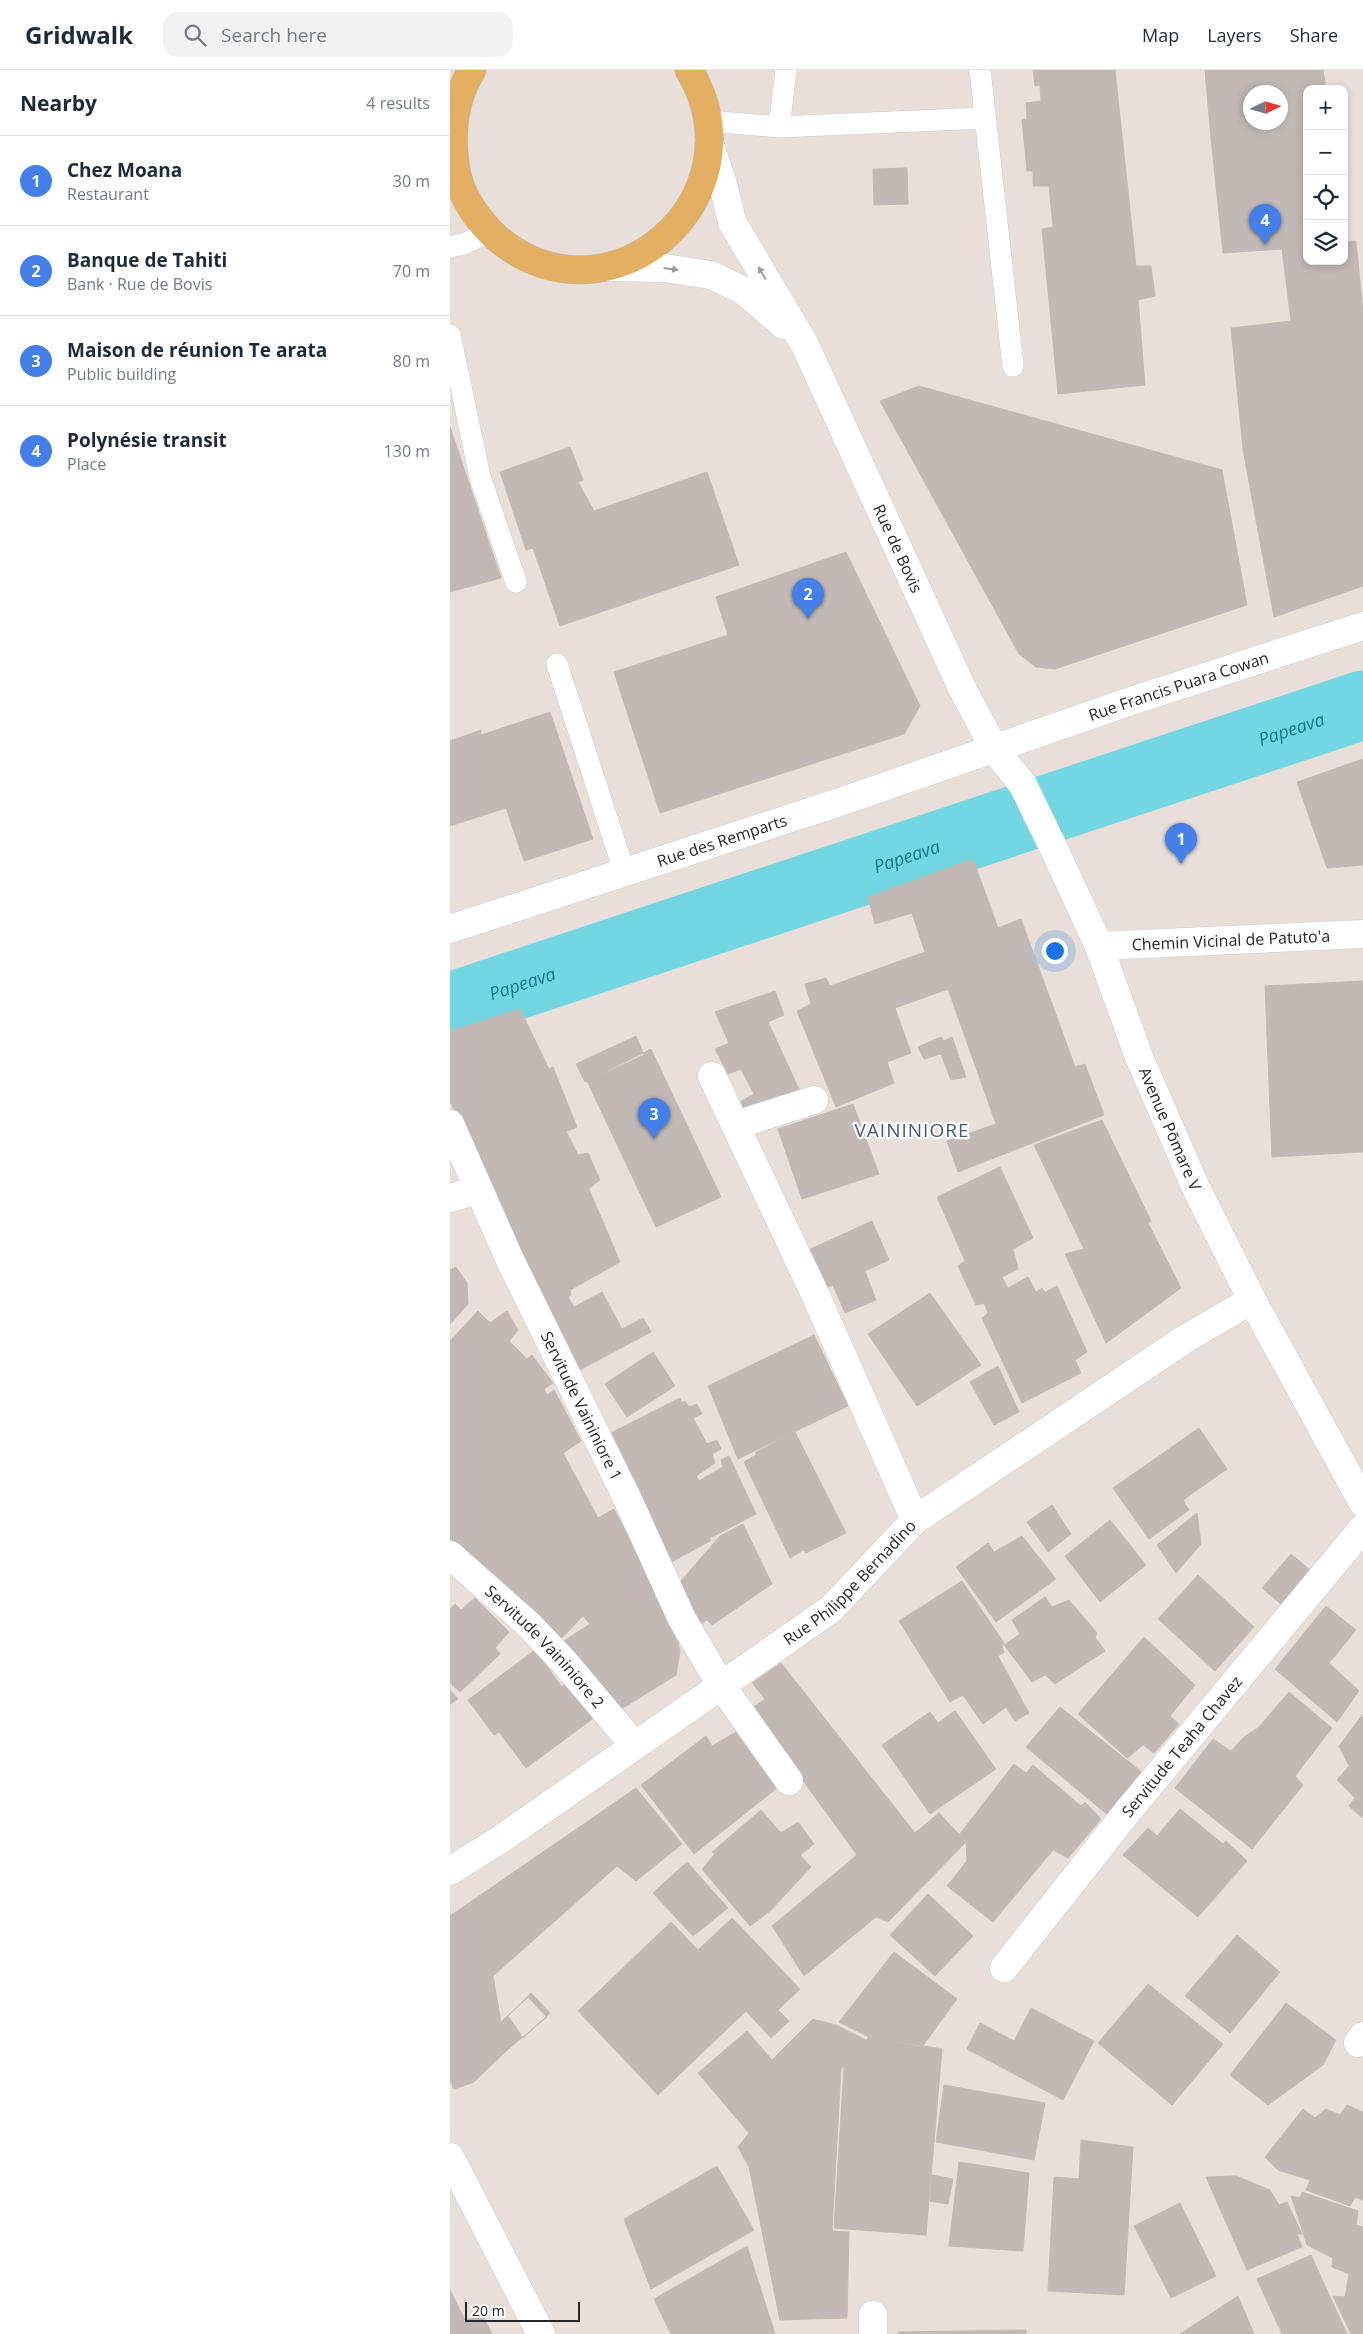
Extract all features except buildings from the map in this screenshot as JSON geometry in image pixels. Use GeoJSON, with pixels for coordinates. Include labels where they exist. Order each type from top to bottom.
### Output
{"type":"FeatureCollection","features":[{"type":"Feature","properties":{"kind":"main road"},"geometry":{"type":"LineString","coordinates":[[472,70],[456,104],[452,130],[453,156],[459,181],[460,198],[490,232],[518,252],[543,263],[577,269],[605,267],[622,262],[653,247],[679,224],[698,194],[704,178],[707,121],[689,70]]}},
{"type":"Feature","properties":{"kind":"street","name":"Rue de Bovis"},"geometry":{"type":"LineString","coordinates":[[698,70],[707,121],[732,222],[805,345],[962,688],[995,750]]}},
{"type":"Feature","properties":{"kind":"street","name":"Rue de Bovis"},"geometry":{"type":"LineString","coordinates":[[605,267],[664,268],[711,275],[744,291],[805,345]]}},
{"type":"Feature","properties":{"kind":"street","name":"Rue Francis Puara Cowan"},"geometry":{"type":"LineString","coordinates":[[995,750],[1131,701],[1363,626]]}},
{"type":"Feature","properties":{"kind":"street","name":"Avenue Pōmare V"},"geometry":{"type":"LineString","coordinates":[[995,750],[1023,785],[1055,851],[1098,946],[1139,1057],[1192,1179],[1252,1300],[1363,1503]]}},
{"type":"Feature","properties":{"kind":"street","name":"Rue des Remparts"},"geometry":{"type":"LineString","coordinates":[[450,929],[995,750]]}},
{"type":"Feature","properties":{"kind":"street","name":"Chemin Vicinal de Patuto'a"},"geometry":{"type":"LineString","coordinates":[[1098,946],[1363,934]]}},
{"type":"Feature","properties":{"kind":"street"},"geometry":{"type":"LineString","coordinates":[[712,1076],[815,1294],[915,1520]]}},
{"type":"Feature","properties":{"kind":"street"},"geometry":{"type":"LineString","coordinates":[[736,1126],[814,1100]]}},
{"type":"Feature","properties":{"kind":"street","name":"Servitude Vaininiore 1"},"geometry":{"type":"LineString","coordinates":[[450,1124],[478,1190],[628,1500],[682,1619],[721,1686],[789,1780]]}},
{"type":"Feature","properties":{"kind":"street"},"geometry":{"type":"LineString","coordinates":[[450,1198],[478,1190]]}},
{"type":"Feature","properties":{"kind":"street","name":"Rue Philippe Bernadino"},"geometry":{"type":"LineString","coordinates":[[450,1871],[500,1839],[634,1744],[831,1609],[915,1520],[1185,1339],[1252,1300]]}},
{"type":"Feature","properties":{"kind":"street","name":"Servitude Teaha Chavez"},"geometry":{"type":"LineString","coordinates":[[1004,1968],[1128,1811],[1363,1528]]}},
{"type":"Feature","properties":{"kind":"street","name":"Servitude Vaininiore 2"},"geometry":{"type":"LineString","coordinates":[[450,1555],[529,1625],[566,1664],[634,1744]]}},
{"type":"Feature","properties":{"kind":"street"},"geometry":{"type":"LineString","coordinates":[[450,2157],[540,2334]]}},
{"type":"Feature","properties":{"kind":"lane"},"geometry":{"type":"LineString","coordinates":[[779,127],[786,70]]}},
{"type":"Feature","properties":{"kind":"lane"},"geometry":{"type":"LineString","coordinates":[[980,70],[1013,366]]}},
{"type":"Feature","properties":{"kind":"lane"},"geometry":{"type":"LineString","coordinates":[[707,121],[779,127],[985,118]]}},
{"type":"Feature","properties":{"kind":"lane"},"geometry":{"type":"LineString","coordinates":[[450,247],[463,244],[490,232]]}},
{"type":"Feature","properties":{"kind":"lane"},"geometry":{"type":"LineString","coordinates":[[450,335],[480,477],[516,582]]}},
{"type":"Feature","properties":{"kind":"lane"},"geometry":{"type":"LineString","coordinates":[[556,664],[624,871]]}},
{"type":"Feature","properties":{"kind":"waterway","name":"Papeava"},"geometry":{"type":"LineString","coordinates":[[450,1007],[1363,705]]}},
{"type":"Feature","properties":{"kind":"place","name":"Polynésie transit"},"geometry":{"type":"Point","coordinates":[1265,245]}},
{"type":"Feature","properties":{"kind":"place","name":"Banque de Tahiti"},"geometry":{"type":"Point","coordinates":[808,619]}},
{"type":"Feature","properties":{"kind":"place","name":"Chez Moana"},"geometry":{"type":"Point","coordinates":[1181,864]}},
{"type":"Feature","properties":{"kind":"place","name":"Maison de réunion Te arata"},"geometry":{"type":"Point","coordinates":[654,1139]}},
{"type":"Feature","properties":{"kind":"district","name":"VAININIORE"},"geometry":{"type":"Point","coordinates":[912,1130]}}]}
